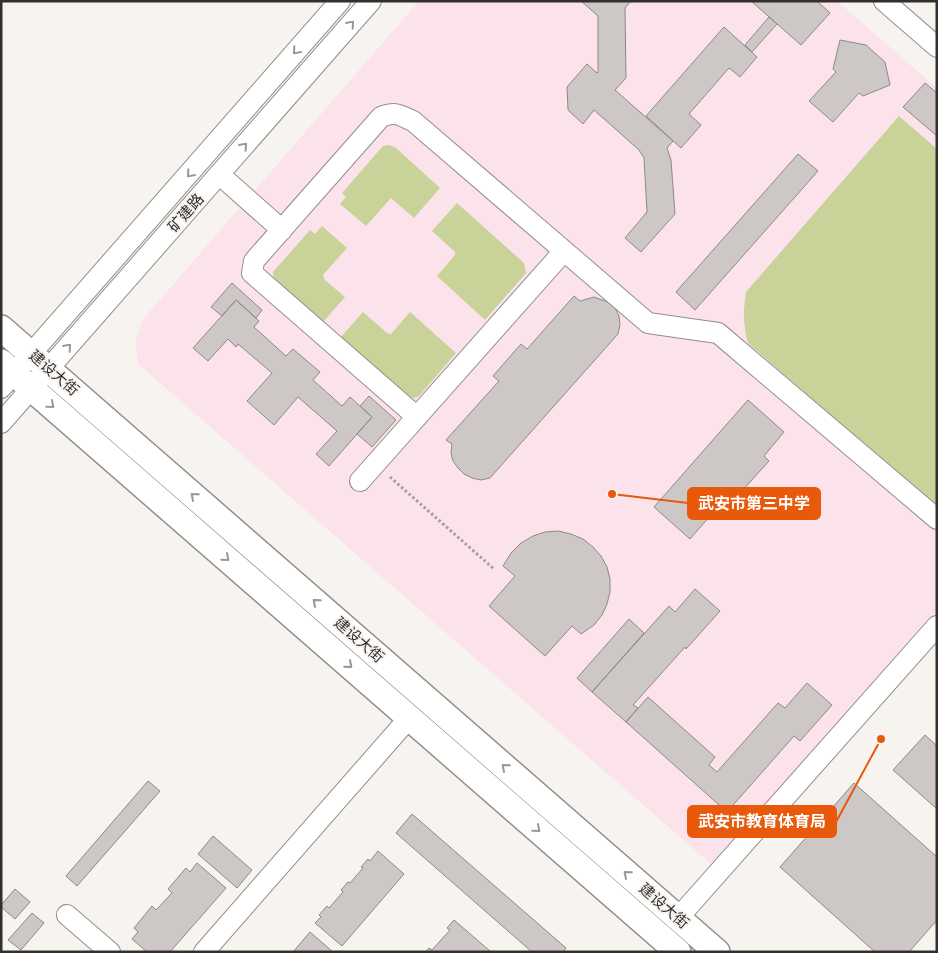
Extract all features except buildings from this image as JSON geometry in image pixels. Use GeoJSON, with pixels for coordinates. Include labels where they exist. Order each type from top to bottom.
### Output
{"type":"FeatureCollection","features":[{"type":"Feature","properties":{"kind":"main road","name":"建设大街"},"geometry":{"type":"LineString","coordinates":[[1,328],[716,952]]}},
{"type":"Feature","properties":{"kind":"main road","name":"建设大街"},"geometry":{"type":"LineString","coordinates":[[12,378],[409,718],[678,952]]}},
{"type":"Feature","properties":{"kind":"street","name":"矿建路"},"geometry":{"type":"LineString","coordinates":[[40,362],[340,1]]}},
{"type":"Feature","properties":{"kind":"street","name":"矿建路"},"geometry":{"type":"LineString","coordinates":[[1,424],[12,378],[40,362],[220,175],[371,1]]}},
{"type":"Feature","properties":{"kind":"street"},"geometry":{"type":"LineString","coordinates":[[884,1],[937,47]]}},
{"type":"Feature","properties":{"kind":"street"},"geometry":{"type":"LineString","coordinates":[[417,417],[252,274],[254,262],[381,118],[390,113],[398,114],[413,121],[648,323],[718,333],[937,519]]}},
{"type":"Feature","properties":{"kind":"street"},"geometry":{"type":"LineString","coordinates":[[220,175],[282,230]]}},
{"type":"Feature","properties":{"kind":"street"},"geometry":{"type":"LineString","coordinates":[[360,481],[564,251]]}},
{"type":"Feature","properties":{"kind":"street"},"geometry":{"type":"LineString","coordinates":[[678,918],[937,626]]}},
{"type":"Feature","properties":{"kind":"street"},"geometry":{"type":"LineString","coordinates":[[204,952],[409,718]]}},
{"type":"Feature","properties":{"kind":"street"},"geometry":{"type":"LineString","coordinates":[[67,915],[110,952]]}},
{"type":"Feature","properties":{"kind":"path"},"geometry":{"type":"LineString","coordinates":[[375,464],[494,569]]}},
{"type":"Feature","properties":{"kind":"shaded area"},"geometry":{"type":"Polygon","coordinates":[[[419,1],[837,1],[937,88],[937,612],[713,866],[138,364],[135,342],[143,319],[419,1]]]}},
{"type":"Feature","properties":{"kind":"green space"},"geometry":{"type":"Polygon","coordinates":[[[899,116],[937,149],[937,508],[748,343],[744,323],[746,292],[899,116]]]}},
{"type":"Feature","properties":{"kind":"green space"},"geometry":{"type":"Polygon","coordinates":[[[390,145],[396,148],[440,188],[414,218],[391,198],[366,226],[340,204],[346,197],[342,193],[383,146],[390,145]]]}},
{"type":"Feature","properties":{"kind":"green space"},"geometry":{"type":"Polygon","coordinates":[[[457,203],[524,263],[526,273],[485,320],[437,276],[455,255],[455,252],[432,231],[457,203]]]}},
{"type":"Feature","properties":{"kind":"green space"},"geometry":{"type":"Polygon","coordinates":[[[322,226],[347,248],[323,275],[325,280],[345,297],[323,322],[274,280],[273,272],[310,230],[315,234],[322,226]]]}},
{"type":"Feature","properties":{"kind":"green space"},"geometry":{"type":"Polygon","coordinates":[[[363,312],[387,333],[391,334],[410,312],[456,353],[419,396],[414,398],[408,397],[340,338],[363,312]]]}},
{"type":"Feature","properties":{"kind":"place","name":"武安市第三中学"},"geometry":{"type":"Point","coordinates":[612,494]}},
{"type":"Feature","properties":{"kind":"place","name":"武安市教育体育局"},"geometry":{"type":"Point","coordinates":[881,739]}}]}
